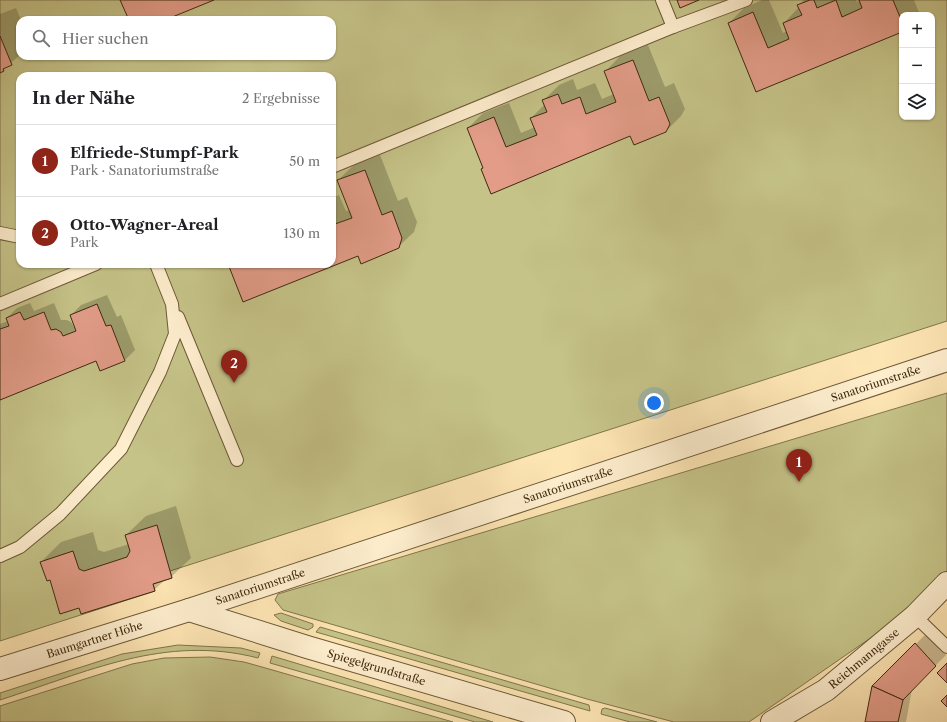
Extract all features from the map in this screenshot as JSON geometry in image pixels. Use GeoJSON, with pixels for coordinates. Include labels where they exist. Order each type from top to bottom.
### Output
{"type":"FeatureCollection","features":[{"type":"Feature","properties":{"kind":"street","name":"Sanatoriumstraße"},"geometry":{"type":"LineString","coordinates":[[189,610],[947,360]]}},
{"type":"Feature","properties":{"kind":"street","name":"Reichmanngasse"},"geometry":{"type":"LineString","coordinates":[[772,722],[826,690],[915,616],[947,583]]}},
{"type":"Feature","properties":{"kind":"street","name":"Baumgartner Höhe"},"geometry":{"type":"LineString","coordinates":[[0,669],[189,610]]}},
{"type":"Feature","properties":{"kind":"street","name":"Spiegelgrundstraße"},"geometry":{"type":"LineString","coordinates":[[189,610],[302,646],[564,722]]}},
{"type":"Feature","properties":{"kind":"lane"},"geometry":{"type":"LineString","coordinates":[[662,0],[673,27]]}},
{"type":"Feature","properties":{"kind":"lane"},"geometry":{"type":"LineString","coordinates":[[336,165],[673,27],[746,0]]}},
{"type":"Feature","properties":{"kind":"lane"},"geometry":{"type":"LineString","coordinates":[[0,233],[16,236]]}},
{"type":"Feature","properties":{"kind":"lane"},"geometry":{"type":"LineString","coordinates":[[0,304],[86,268]]}},
{"type":"Feature","properties":{"kind":"lane"},"geometry":{"type":"LineString","coordinates":[[158,268],[237,460]]}},
{"type":"Feature","properties":{"kind":"lane"},"geometry":{"type":"LineString","coordinates":[[0,556],[20,547],[60,514],[121,449],[160,372],[175,334],[172,304]]}},
{"type":"Feature","properties":{"kind":"lane"},"geometry":{"type":"LineString","coordinates":[[915,616],[947,647]]}},
{"type":"Feature","properties":{"kind":"shaded area"},"geometry":{"type":"Polygon","coordinates":[[[0,0],[947,0],[947,321],[170,571],[172,578],[153,584],[155,591],[0,641],[0,0]]]}},
{"type":"Feature","properties":{"kind":"shaded area"},"geometry":{"type":"Polygon","coordinates":[[[947,393],[947,571],[898,619],[749,722],[674,722],[587,699],[283,610],[275,600],[278,594],[947,393]]]}},
{"type":"Feature","properties":{"kind":"shaded area"},"geometry":{"type":"Polygon","coordinates":[[[281,613],[313,624],[313,627],[308,630],[281,621],[274,615],[281,613]]]}},
{"type":"Feature","properties":{"kind":"shaded area"},"geometry":{"type":"Polygon","coordinates":[[[320,627],[589,705],[590,711],[316,632],[320,627]]]}},
{"type":"Feature","properties":{"kind":"shaded area"},"geometry":{"type":"Polygon","coordinates":[[[178,645],[241,648],[260,653],[258,658],[224,652],[191,650],[158,653],[95,668],[0,700],[0,693],[122,654],[178,645]]]}},
{"type":"Feature","properties":{"kind":"shaded area"},"geometry":{"type":"Polygon","coordinates":[[[272,656],[493,722],[475,722],[270,663],[272,656]]]}},
{"type":"Feature","properties":{"kind":"shaded area"},"geometry":{"type":"Polygon","coordinates":[[[210,657],[244,662],[453,722],[0,722],[0,706],[132,664],[164,658],[210,657]]]}},
{"type":"Feature","properties":{"kind":"shaded area"},"geometry":{"type":"Polygon","coordinates":[[[605,708],[657,722],[630,722],[601,714],[602,709],[605,708]]]}},
{"type":"Feature","properties":{"kind":"building"},"geometry":{"type":"Polygon","coordinates":[[[120,0],[214,0],[175,16],[127,16],[120,0]]]}},
{"type":"Feature","properties":{"kind":"building"},"geometry":{"type":"Polygon","coordinates":[[[677,0],[699,0],[680,8],[677,0]]]}},
{"type":"Feature","properties":{"kind":"building"},"geometry":{"type":"Polygon","coordinates":[[[814,0],[817,8],[836,0],[842,17],[862,8],[859,0],[893,0],[899,15],[899,33],[756,92],[728,23],[753,12],[768,48],[789,39],[783,23],[802,15],[797,5],[814,0]]]}},
{"type":"Feature","properties":{"kind":"building"},"geometry":{"type":"Polygon","coordinates":[[[0,36],[12,65],[3,69],[4,71],[0,73],[0,36]]]}},
{"type":"Feature","properties":{"kind":"building"},"geometry":{"type":"Polygon","coordinates":[[[633,60],[649,101],[659,97],[670,124],[666,132],[634,145],[630,136],[491,194],[481,169],[483,168],[467,128],[494,117],[506,147],[537,135],[530,118],[547,112],[542,100],[558,94],[562,104],[580,97],[586,114],[616,102],[604,71],[633,60]]]}},
{"type":"Feature","properties":{"kind":"building"},"geometry":{"type":"Polygon","coordinates":[[[365,170],[382,215],[392,211],[402,238],[399,248],[361,264],[358,256],[336,265],[336,224],[352,218],[337,180],[365,170]]]}},
{"type":"Feature","properties":{"kind":"building"},"geometry":{"type":"Polygon","coordinates":[[[230,268],[328,268],[243,302],[230,268]]]}},
{"type":"Feature","properties":{"kind":"building"},"geometry":{"type":"Polygon","coordinates":[[[97,304],[106,326],[111,325],[125,361],[100,371],[96,361],[0,400],[0,329],[9,326],[6,318],[20,312],[24,320],[44,312],[51,330],[56,329],[61,332],[63,336],[76,331],[70,315],[97,304]]]}},
{"type":"Feature","properties":{"kind":"building"},"geometry":{"type":"Polygon","coordinates":[[[157,525],[172,578],[153,584],[155,591],[81,614],[79,608],[60,614],[50,580],[47,581],[40,562],[73,551],[79,569],[84,571],[127,557],[130,551],[125,535],[157,525]]]}},
{"type":"Feature","properties":{"kind":"building"},"geometry":{"type":"Polygon","coordinates":[[[915,643],[936,666],[903,700],[872,686],[915,643]]]}},
{"type":"Feature","properties":{"kind":"building"},"geometry":{"type":"Polygon","coordinates":[[[947,663],[947,683],[937,673],[947,663]]]}},
{"type":"Feature","properties":{"kind":"building"},"geometry":{"type":"Polygon","coordinates":[[[872,686],[903,700],[898,722],[865,722],[872,686]]]}},
{"type":"Feature","properties":{"kind":"building"},"geometry":{"type":"Polygon","coordinates":[[[947,695],[947,707],[941,701],[947,695]]]}},
{"type":"Feature","properties":{"kind":"place","name":"Otto-Wagner-Areal"},"geometry":{"type":"Point","coordinates":[234,383]}},
{"type":"Feature","properties":{"kind":"place","name":"Elfriede-Stumpf-Park"},"geometry":{"type":"Point","coordinates":[799,482]}}]}
